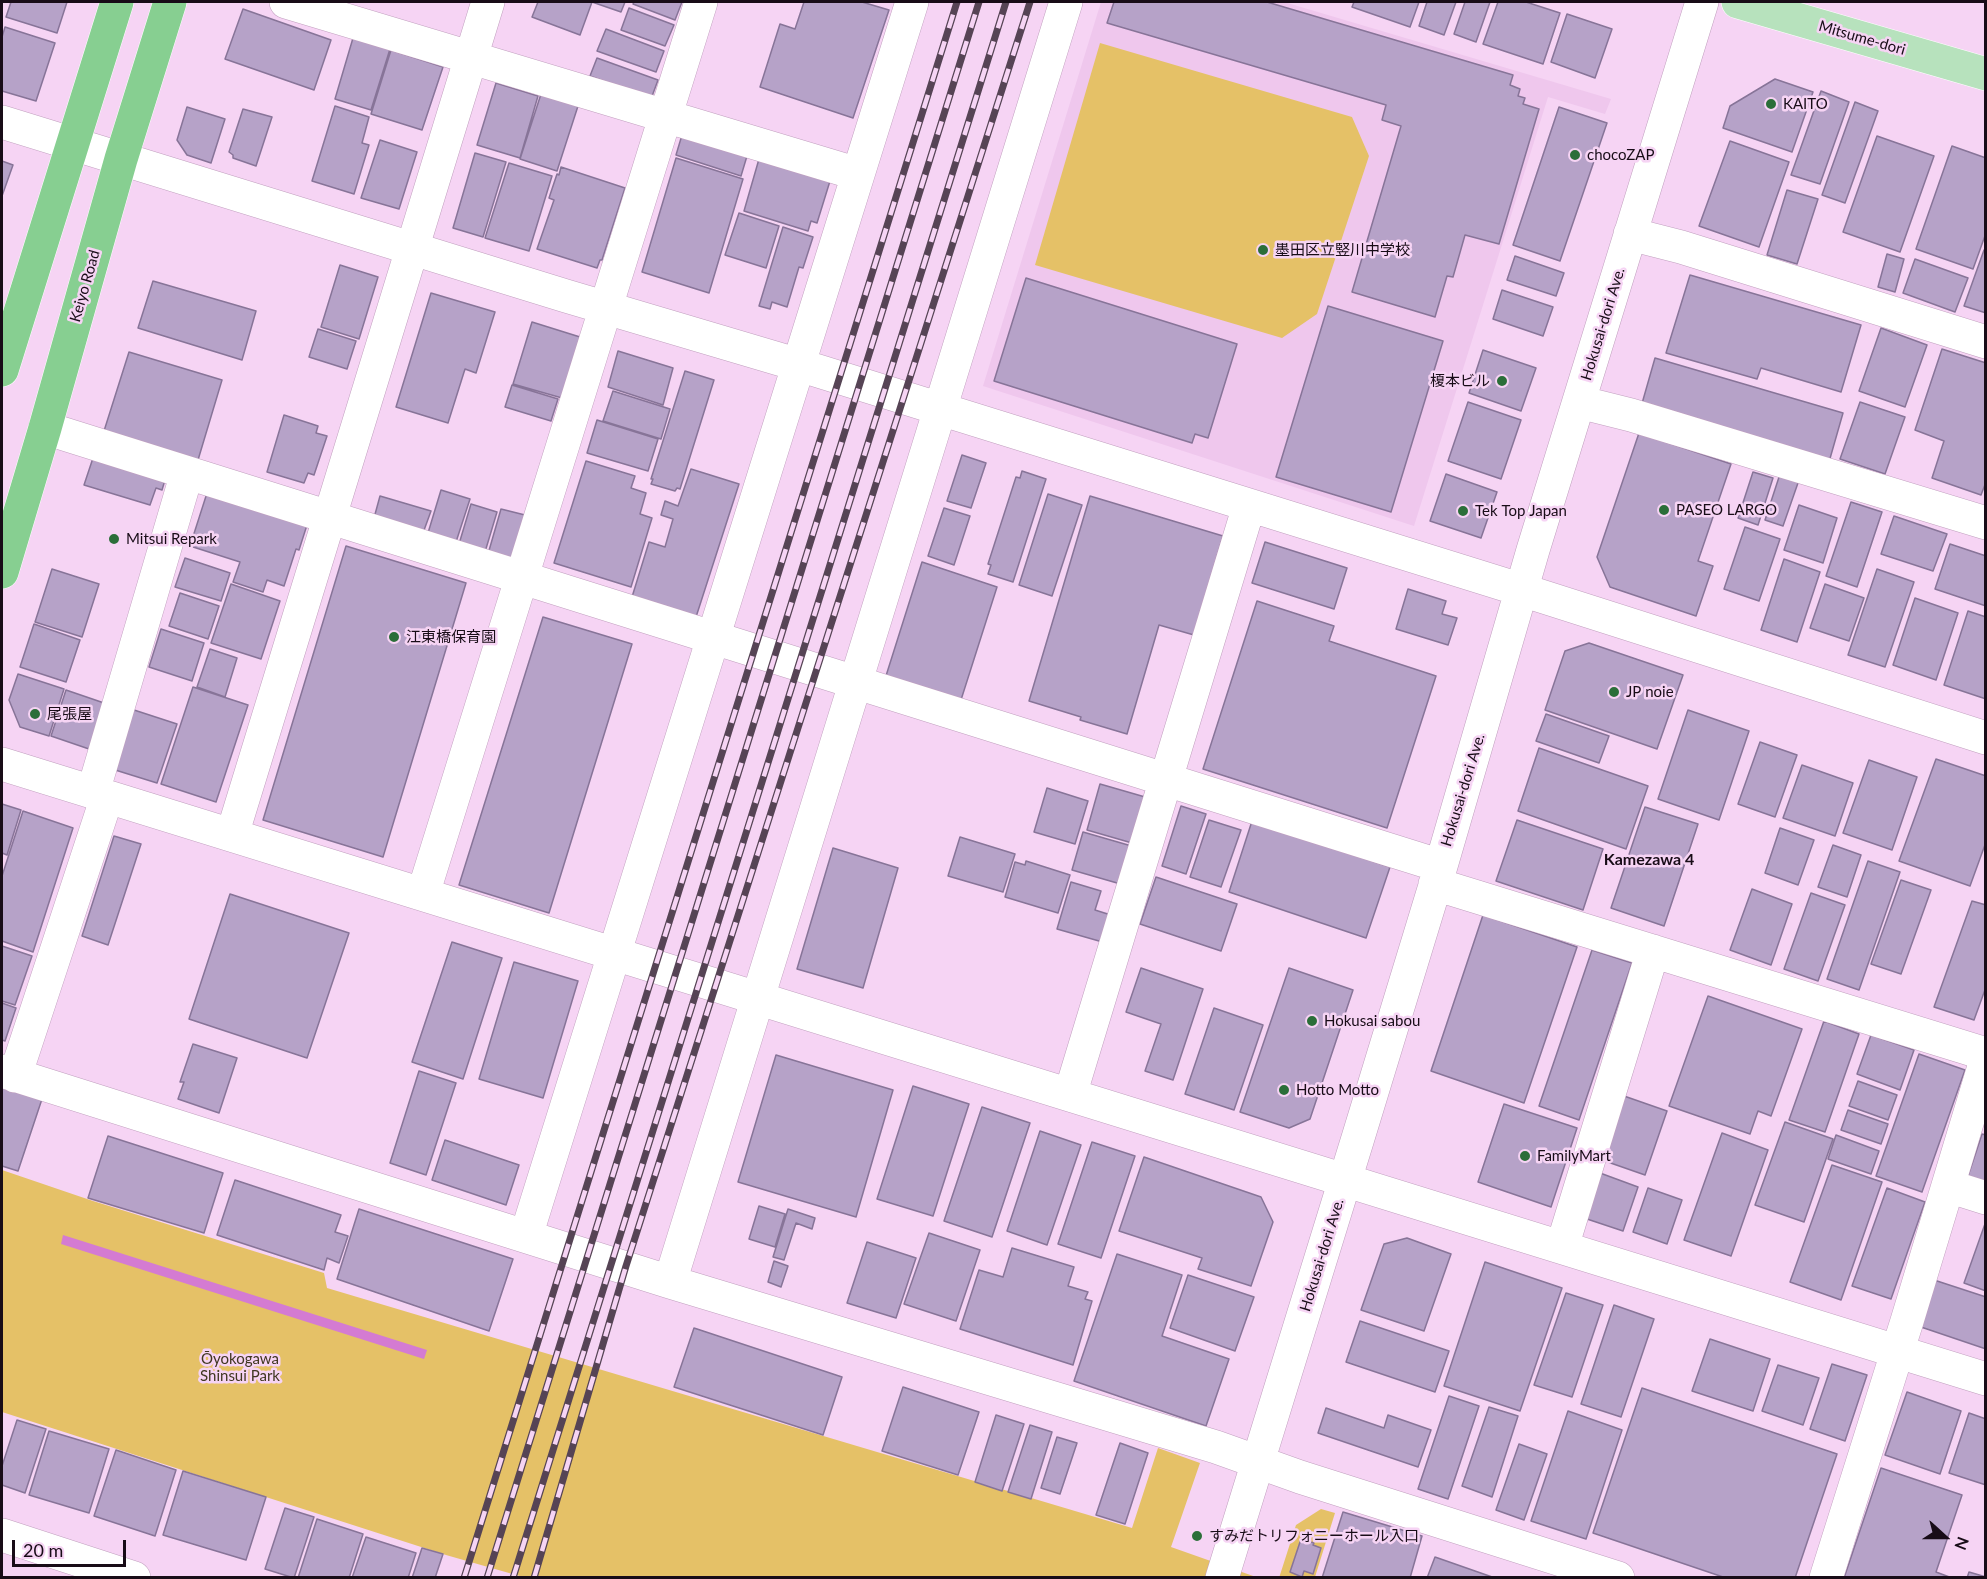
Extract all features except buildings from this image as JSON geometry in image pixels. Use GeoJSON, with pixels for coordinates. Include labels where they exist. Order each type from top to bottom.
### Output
{"type":"FeatureCollection","features":[{"type":"Feature","properties":{"kind":"highway"},"geometry":{"type":"LineString","coordinates":[[2,370],[117,2]]}},
{"type":"Feature","properties":{"kind":"highway","name":"Keiyo Road"},"geometry":{"type":"LineString","coordinates":[[2,572],[170,2]]}},
{"type":"Feature","properties":{"kind":"main road","name":"Mitsume-dori"},"geometry":{"type":"LineString","coordinates":[[1738,2],[1986,74]]}},
{"type":"Feature","properties":{"kind":"street"},"geometry":{"type":"LineString","coordinates":[[286,2],[858,174]]}},
{"type":"Feature","properties":{"kind":"street"},"geometry":{"type":"LineString","coordinates":[[232,835],[488,2]]}},
{"type":"Feature","properties":{"kind":"street"},"geometry":{"type":"LineString","coordinates":[[423,894],[701,2]]}},
{"type":"Feature","properties":{"kind":"street"},"geometry":{"type":"LineString","coordinates":[[526,1236],[912,2]]}},
{"type":"Feature","properties":{"kind":"street"},"geometry":{"type":"LineString","coordinates":[[669,1282],[759,999],[854,682],[1066,2]]}},
{"type":"Feature","properties":{"kind":"street","name":"Hokusai-dori Ave."},"geometry":{"type":"LineString","coordinates":[[1222,1578],[1438,875],[1522,590],[1702,2]]}},
{"type":"Feature","properties":{"kind":"street"},"geometry":{"type":"LineString","coordinates":[[2,122],[606,308],[799,364],[1986,738]]}},
{"type":"Feature","properties":{"kind":"street"},"geometry":{"type":"LineString","coordinates":[[1630,234],[1681,247],[1986,342]]}},
{"type":"Feature","properties":{"kind":"street"},"geometry":{"type":"LineString","coordinates":[[1579,402],[1631,415],[1986,523]]}},
{"type":"Feature","properties":{"kind":"street"},"geometry":{"type":"LineString","coordinates":[[45,428],[1166,780],[1653,951],[1986,1054]]}},
{"type":"Feature","properties":{"kind":"street"},"geometry":{"type":"LineString","coordinates":[[187,473],[100,794],[8,1074],[669,1282],[1258,1461],[1300,1477],[1618,1578]]}},
{"type":"Feature","properties":{"kind":"street"},"geometry":{"type":"LineString","coordinates":[[1070,1095],[1249,506]]}},
{"type":"Feature","properties":{"kind":"street"},"geometry":{"type":"LineString","coordinates":[[2,764],[1986,1378]]}},
{"type":"Feature","properties":{"kind":"street"},"geometry":{"type":"LineString","coordinates":[[1562,1247],[1653,951]]}},
{"type":"Feature","properties":{"kind":"street"},"geometry":{"type":"LineString","coordinates":[[1826,1578],[1898,1351],[1986,1060]]}},
{"type":"Feature","properties":{"kind":"street"},"geometry":{"type":"LineString","coordinates":[[1948,1186],[1986,1198]]}},
{"type":"Feature","properties":{"kind":"street"},"geometry":{"type":"LineString","coordinates":[[2,1535],[134,1578]]}},
{"type":"Feature","properties":{"kind":"shaded area","name":"墨田区立竪川中学校"},"geometry":{"type":"Polygon","coordinates":[[[1101,2],[1284,2],[1611,99],[1605,114],[1548,97],[1414,526],[983,386],[1101,2]]]}},
{"type":"Feature","properties":{"kind":"shaded area"},"geometry":{"type":"Polygon","coordinates":[[[63,1235],[427,1350],[424,1359],[61,1244],[63,1235]]]}},
{"type":"Feature","properties":{"kind":"green space"},"geometry":{"type":"Polygon","coordinates":[[[1100,43],[1352,117],[1369,156],[1317,314],[1282,338],[1035,265],[1100,43]]]}},
{"type":"Feature","properties":{"kind":"green space","name":"Ōyokogawa Shinsui Park"},"geometry":{"type":"Polygon","coordinates":[[[2,1170],[93,1201],[324,1273],[327,1288],[1132,1528],[1158,1448],[1200,1463],[1171,1547],[1256,1577],[523,1577],[446,1555],[2,1412],[2,1170]]]}},
{"type":"Feature","properties":{"kind":"green space"},"geometry":{"type":"Polygon","coordinates":[[[1321,1509],[1335,1513],[1315,1577],[1279,1578],[1296,1525],[1321,1509]]]}},
{"type":"Feature","properties":{"kind":"railway"},"geometry":{"type":"LineString","coordinates":[[464,1578],[957,2]]}},
{"type":"Feature","properties":{"kind":"railway"},"geometry":{"type":"LineString","coordinates":[[487,1578],[979,2]]}},
{"type":"Feature","properties":{"kind":"railway"},"geometry":{"type":"LineString","coordinates":[[513,1578],[1006,2]]}},
{"type":"Feature","properties":{"kind":"railway"},"geometry":{"type":"LineString","coordinates":[[534,1578],[626,1266],[1030,2]]}},
{"type":"Feature","properties":{"kind":"place","name":"KAITO"},"geometry":{"type":"Point","coordinates":[1771,104]}},
{"type":"Feature","properties":{"kind":"place","name":"chocoZAP"},"geometry":{"type":"Point","coordinates":[1575,155]}},
{"type":"Feature","properties":{"kind":"place","name":"墨田区立竪川中学校"},"geometry":{"type":"Point","coordinates":[1263,250]}},
{"type":"Feature","properties":{"kind":"place","name":"榎本ビル"},"geometry":{"type":"Point","coordinates":[1502,381]}},
{"type":"Feature","properties":{"kind":"place","name":"PASEO LARGO"},"geometry":{"type":"Point","coordinates":[1664,510]}},
{"type":"Feature","properties":{"kind":"place","name":"Tek Top Japan"},"geometry":{"type":"Point","coordinates":[1463,511]}},
{"type":"Feature","properties":{"kind":"place","name":"Mitsui Repark"},"geometry":{"type":"Point","coordinates":[114,539]}},
{"type":"Feature","properties":{"kind":"place","name":"江東橋保育園"},"geometry":{"type":"Point","coordinates":[394,637]}},
{"type":"Feature","properties":{"kind":"place","name":"JP noie"},"geometry":{"type":"Point","coordinates":[1614,692]}},
{"type":"Feature","properties":{"kind":"place","name":"尾張屋"},"geometry":{"type":"Point","coordinates":[35,714]}},
{"type":"Feature","properties":{"kind":"place","name":"Hokusai sabou"},"geometry":{"type":"Point","coordinates":[1312,1021]}},
{"type":"Feature","properties":{"kind":"place","name":"Hotto Motto"},"geometry":{"type":"Point","coordinates":[1284,1090]}},
{"type":"Feature","properties":{"kind":"place","name":"FamilyMart"},"geometry":{"type":"Point","coordinates":[1525,1156]}},
{"type":"Feature","properties":{"kind":"place","name":"すみだトリフォニーホール入口"},"geometry":{"type":"Point","coordinates":[1197,1536]}},
{"type":"Feature","properties":{"kind":"district","name":"Kamezawa 4"},"geometry":{"type":"Point","coordinates":[1649,860]}}]}
